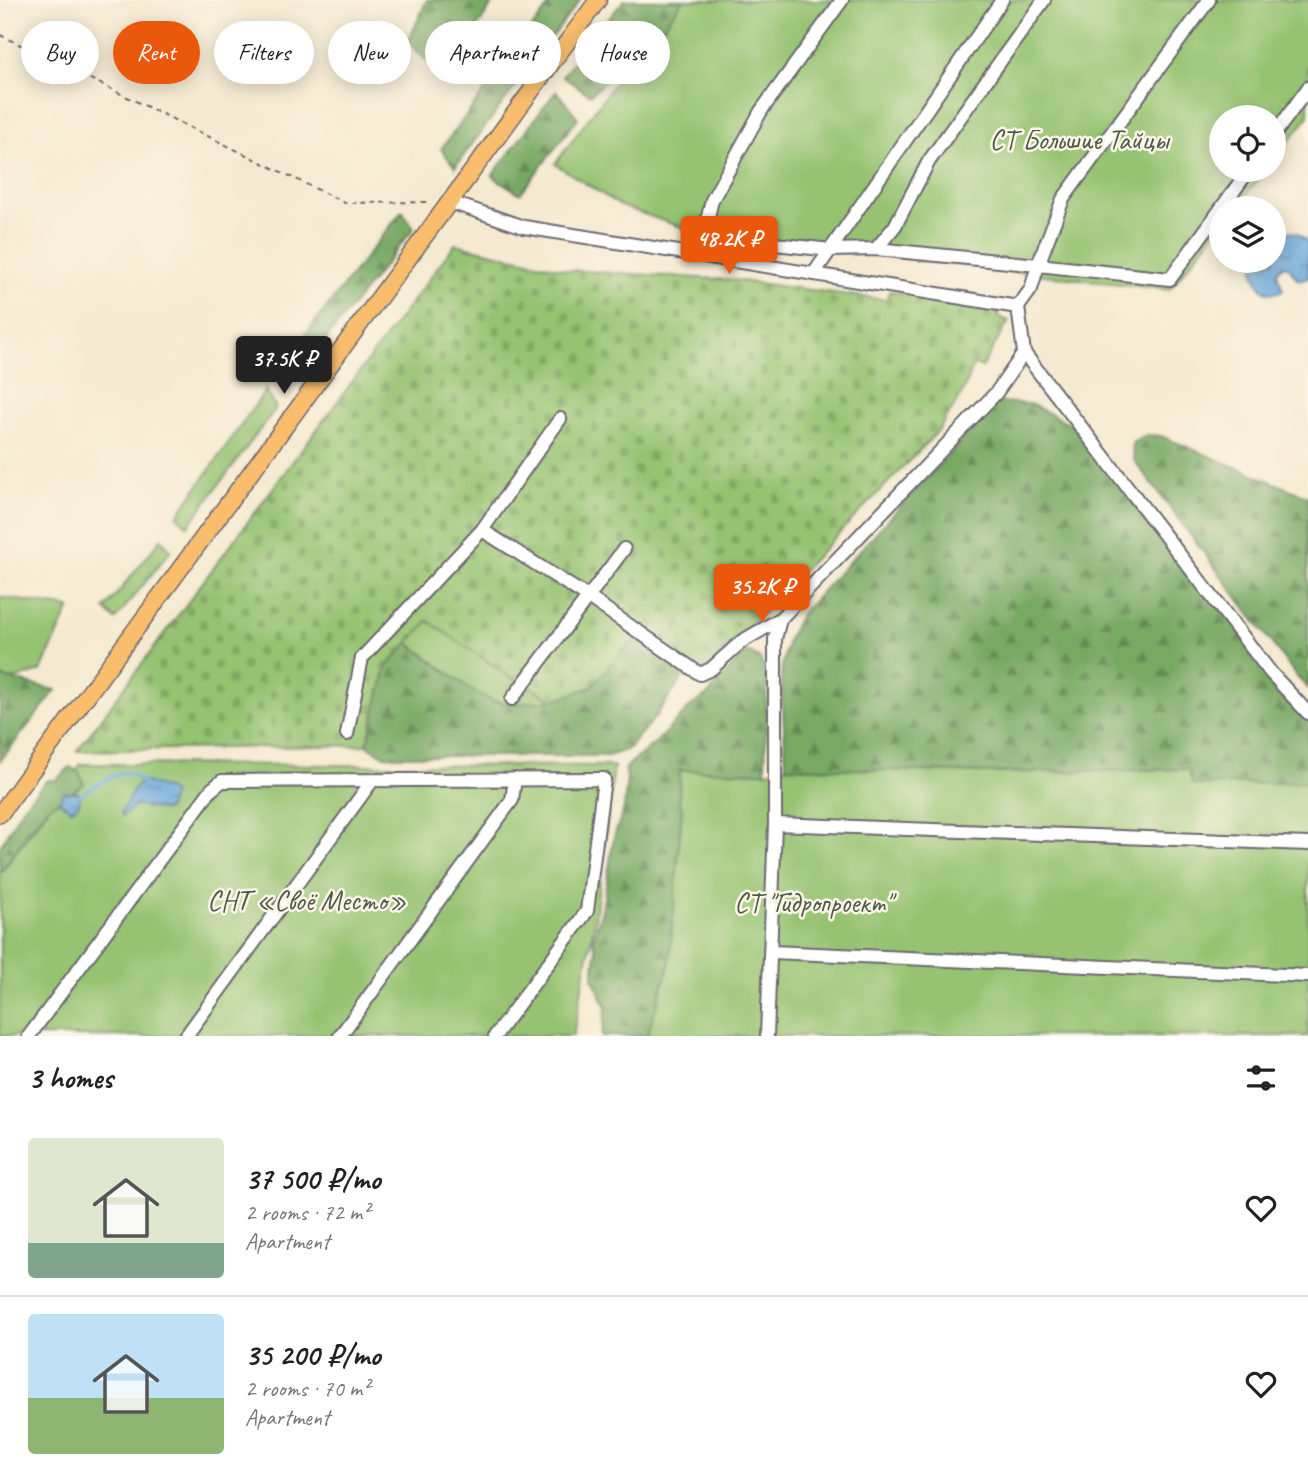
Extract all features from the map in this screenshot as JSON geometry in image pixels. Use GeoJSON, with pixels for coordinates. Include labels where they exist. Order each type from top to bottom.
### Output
{"type":"FeatureCollection","features":[{"type":"Feature","properties":{"kind":"main road"},"geometry":{"type":"LineString","coordinates":[[0,814],[598,0]]}},
{"type":"Feature","properties":{"kind":"street"},"geometry":{"type":"LineString","coordinates":[[699,254],[712,200],[761,111],[842,0]]}},
{"type":"Feature","properties":{"kind":"street"},"geometry":{"type":"LineString","coordinates":[[815,272],[1002,0]]}},
{"type":"Feature","properties":{"kind":"street"},"geometry":{"type":"LineString","coordinates":[[876,249],[895,226],[929,162],[1044,0]]}},
{"type":"Feature","properties":{"kind":"street"},"geometry":{"type":"LineString","coordinates":[[1209,0],[1063,199],[1031,289],[1018,307],[1024,353],[1271,673],[1308,713]]}},
{"type":"Feature","properties":{"kind":"street"},"geometry":{"type":"LineString","coordinates":[[1286,118],[1308,88]]}},
{"type":"Feature","properties":{"kind":"street"},"geometry":{"type":"LineString","coordinates":[[747,262],[765,243],[831,250],[876,249],[1170,279],[1240,182]]}},
{"type":"Feature","properties":{"kind":"street"},"geometry":{"type":"LineString","coordinates":[[450,202],[524,227],[1018,307]]}},
{"type":"Feature","properties":{"kind":"street"},"geometry":{"type":"LineString","coordinates":[[482,530],[588,597],[699,674],[711,669],[740,642],[780,619],[996,393],[1024,353]]}},
{"type":"Feature","properties":{"kind":"street"},"geometry":{"type":"LineString","coordinates":[[347,734],[362,658],[482,530],[560,419]]}},
{"type":"Feature","properties":{"kind":"street"},"geometry":{"type":"LineString","coordinates":[[512,699],[624,549]]}},
{"type":"Feature","properties":{"kind":"street"},"geometry":{"type":"LineString","coordinates":[[767,1036],[775,824],[775,639],[780,619]]}},
{"type":"Feature","properties":{"kind":"street"},"geometry":{"type":"LineString","coordinates":[[340,1036],[512,800],[515,779]]}},
{"type":"Feature","properties":{"kind":"street"},"geometry":{"type":"LineString","coordinates":[[29,1036],[211,790],[222,781],[604,779],[587,911],[495,1036]]}},
{"type":"Feature","properties":{"kind":"street"},"geometry":{"type":"LineString","coordinates":[[186,1036],[372,780]]}},
{"type":"Feature","properties":{"kind":"street"},"geometry":{"type":"LineString","coordinates":[[775,824],[1308,844]]}},
{"type":"Feature","properties":{"kind":"street"},"geometry":{"type":"LineString","coordinates":[[772,952],[1308,976]]}},
{"type":"Feature","properties":{"kind":"path"},"geometry":{"type":"LineString","coordinates":[[0,35],[345,202],[450,202]]}},
{"type":"Feature","properties":{"kind":"green space"},"geometry":{"type":"Polygon","coordinates":[[[427,0],[495,0],[481,21],[425,21],[425,59],[411,45],[411,35],[427,0]]]}},
{"type":"Feature","properties":{"kind":"green space"},"geometry":{"type":"Polygon","coordinates":[[[553,0],[580,0],[561,25],[561,21],[537,21],[553,0]]]}},
{"type":"Feature","properties":{"kind":"green space"},"geometry":{"type":"Polygon","coordinates":[[[624,0],[683,0],[668,21],[607,21],[624,0]]]}},
{"type":"Feature","properties":{"kind":"green space","name":"СТ Большие Тайцы"},"geometry":{"type":"Polygon","coordinates":[[[676,0],[1308,0],[1308,117],[1286,145],[1286,105],[1209,105],[1209,182],[1256,182],[1245,196],[1209,196],[1209,240],[1169,290],[698,233],[621,206],[555,164],[614,84],[670,84],[670,21],[661,21],[676,0]]]}},
{"type":"Feature","properties":{"kind":"green space"},"geometry":{"type":"Polygon","coordinates":[[[575,60],[575,84],[602,84],[590,95],[562,76],[575,60]]]}},
{"type":"Feature","properties":{"kind":"green space"},"geometry":{"type":"Polygon","coordinates":[[[490,84],[517,84],[455,167],[441,149],[490,84]]]}},
{"type":"Feature","properties":{"kind":"green space"},"geometry":{"type":"Polygon","coordinates":[[[556,91],[578,118],[520,194],[492,176],[556,91]]]}},
{"type":"Feature","properties":{"kind":"green space"},"geometry":{"type":"Polygon","coordinates":[[[402,211],[414,228],[307,363],[297,345],[402,211]]]}},
{"type":"Feature","properties":{"kind":"green space"},"geometry":{"type":"Polygon","coordinates":[[[455,244],[567,270],[733,280],[887,300],[890,291],[1000,305],[998,317],[1009,321],[982,367],[974,364],[961,396],[937,432],[695,682],[635,638],[591,687],[554,700],[509,676],[428,621],[386,667],[367,745],[77,751],[455,244]]]}},
{"type":"Feature","properties":{"kind":"green space"},"geometry":{"type":"Polygon","coordinates":[[[266,390],[276,408],[188,526],[177,516],[266,390]]]}},
{"type":"Feature","properties":{"kind":"green space"},"geometry":{"type":"Polygon","coordinates":[[[997,402],[1030,404],[1071,424],[1308,718],[1308,782],[1193,785],[1188,769],[985,773],[786,767],[781,671],[788,639],[800,615],[997,402]]]}},
{"type":"Feature","properties":{"kind":"green space"},"geometry":{"type":"Polygon","coordinates":[[[1146,435],[1161,436],[1308,497],[1308,688],[1134,460],[1132,443],[1146,435]]]}},
{"type":"Feature","properties":{"kind":"green space"},"geometry":{"type":"Polygon","coordinates":[[[161,539],[171,550],[115,620],[105,609],[161,539]]]}},
{"type":"Feature","properties":{"kind":"green space"},"geometry":{"type":"Polygon","coordinates":[[[0,597],[70,608],[41,671],[12,680],[0,677],[0,597]]]}},
{"type":"Feature","properties":{"kind":"green space"},"geometry":{"type":"Polygon","coordinates":[[[428,620],[509,676],[554,700],[509,704],[494,701],[470,690],[407,642],[428,620]]]}},
{"type":"Feature","properties":{"kind":"green space"},"geometry":{"type":"Polygon","coordinates":[[[635,637],[682,673],[682,679],[657,715],[627,750],[608,756],[385,756],[367,745],[386,667],[407,642],[473,691],[495,702],[515,704],[554,700],[591,687],[635,637]]]}},
{"type":"Feature","properties":{"kind":"green space"},"geometry":{"type":"Polygon","coordinates":[[[744,653],[750,653],[760,659],[767,675],[765,772],[680,770],[679,802],[682,808],[669,966],[647,1036],[602,1036],[606,1006],[593,979],[596,951],[593,939],[602,910],[614,837],[624,808],[627,778],[625,768],[657,741],[692,705],[709,694],[744,653]]]}},
{"type":"Feature","properties":{"kind":"green space"},"geometry":{"type":"Polygon","coordinates":[[[0,677],[56,690],[0,761],[0,677]]]}},
{"type":"Feature","properties":{"kind":"green space","name":"СНТ «Своё Место»"},"geometry":{"type":"Polygon","coordinates":[[[81,764],[614,766],[595,919],[573,1036],[0,1036],[0,874],[81,764]]]}},
{"type":"Feature","properties":{"kind":"green space"},"geometry":{"type":"Polygon","coordinates":[[[70,767],[79,772],[84,784],[50,806],[0,873],[0,847],[23,806],[47,780],[56,780],[70,767]]]}},
{"type":"Feature","properties":{"kind":"green space","name":"СТ \"Гидропроект\""},"geometry":{"type":"Polygon","coordinates":[[[786,767],[985,773],[1188,769],[1193,785],[1308,782],[1308,1036],[647,1036],[669,966],[682,808],[679,802],[680,770],[765,772],[786,767]]]}},
{"type":"Feature","properties":{"kind":"water"},"geometry":{"type":"Polygon","coordinates":[[[1286,231],[1297,233],[1308,242],[1308,277],[1297,279],[1286,266],[1286,231]]]}},
{"type":"Feature","properties":{"kind":"water"},"geometry":{"type":"Polygon","coordinates":[[[1277,273],[1283,290],[1276,293],[1264,290],[1255,274],[1277,273]]]}},
{"type":"Feature","properties":{"kind":"water"},"geometry":{"type":"Polygon","coordinates":[[[143,781],[173,794],[167,810],[136,805],[122,816],[121,812],[133,791],[143,781]]]}},
{"type":"Feature","properties":{"kind":"water"},"geometry":{"type":"Polygon","coordinates":[[[77,792],[80,802],[72,809],[59,802],[63,793],[77,792]]]}},
{"type":"Feature","properties":{"kind":"waterway"},"geometry":{"type":"LineString","coordinates":[[80,795],[124,772],[143,782]]}}]}
